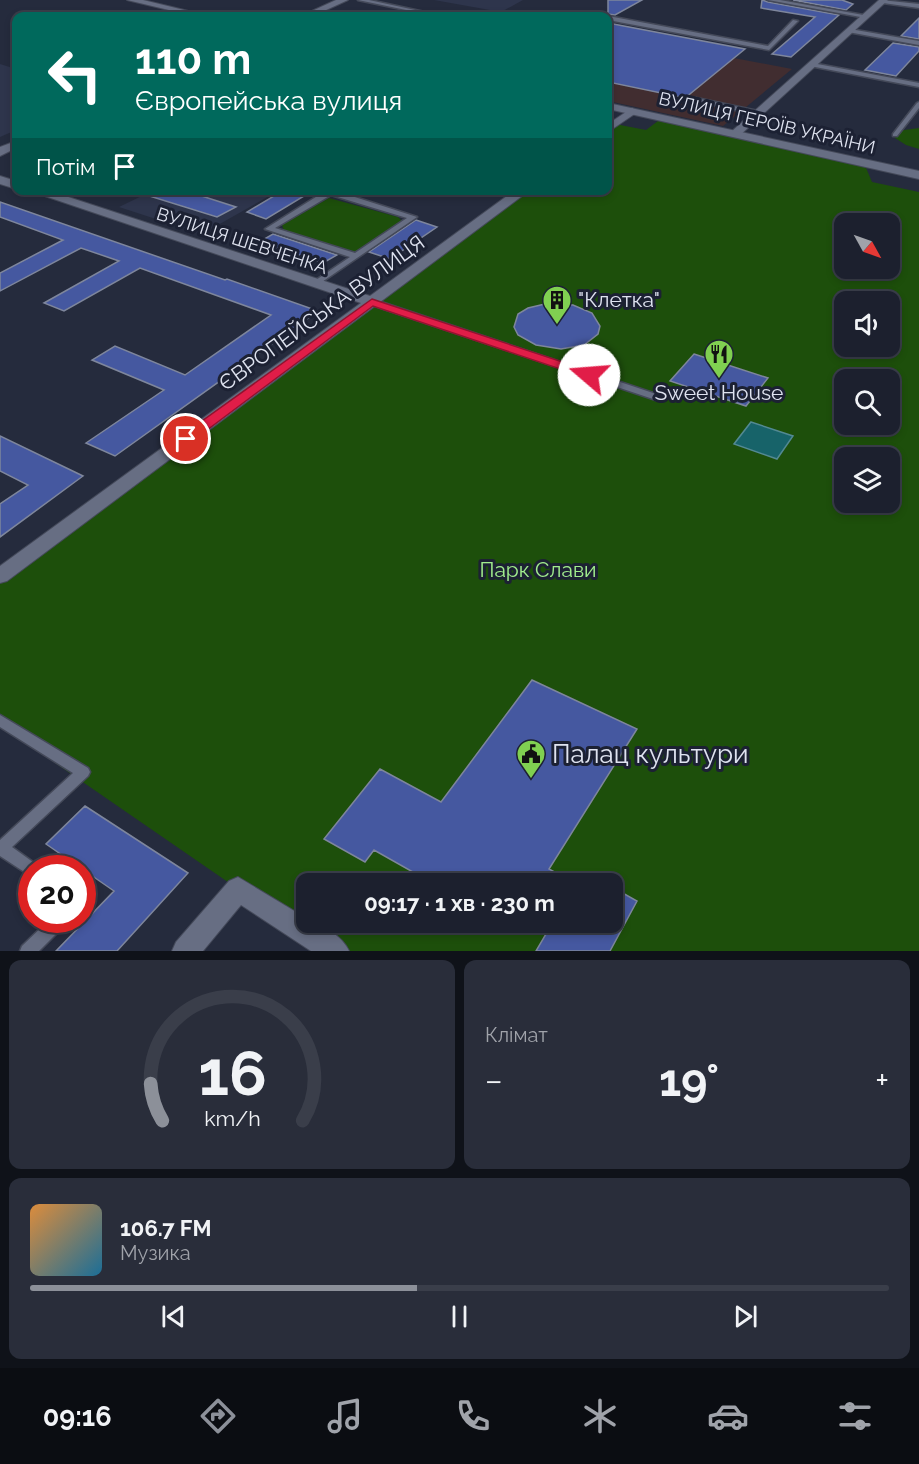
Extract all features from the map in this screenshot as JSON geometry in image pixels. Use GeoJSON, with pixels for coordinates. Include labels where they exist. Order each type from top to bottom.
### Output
{"type":"FeatureCollection","features":[{"type":"Feature","properties":{"kind":"street"},"geometry":{"type":"LineString","coordinates":[[131,0],[186,12]]}},
{"type":"Feature","properties":{"kind":"street"},"geometry":{"type":"LineString","coordinates":[[317,12],[344,0]]}},
{"type":"Feature","properties":{"kind":"street"},"geometry":{"type":"LineString","coordinates":[[735,134],[884,0]]}},
{"type":"Feature","properties":{"kind":"street","name":"ВУЛИЦЯ ГЕРОЇВ УКРАЇНИ"},"geometry":{"type":"LineString","coordinates":[[612,107],[919,175]]}},
{"type":"Feature","properties":{"kind":"street"},"geometry":{"type":"LineString","coordinates":[[612,126],[632,111]]}},
{"type":"Feature","properties":{"kind":"street","name":"ВУЛИЦЯ ШЕВЧЕНКА"},"geometry":{"type":"LineString","coordinates":[[48,195],[372,302]]}},
{"type":"Feature","properties":{"kind":"street","name":"ЄВРОПЕЙСЬКА ВУЛИЦЯ"},"geometry":{"type":"LineString","coordinates":[[0,576],[517,195]]}},
{"type":"Feature","properties":{"kind":"street"},"geometry":{"type":"LineString","coordinates":[[186,951],[238,889],[335,951]]}},
{"type":"Feature","properties":{"kind":"lane"},"geometry":{"type":"LineString","coordinates":[[361,0],[420,12]]}},
{"type":"Feature","properties":{"kind":"lane"},"geometry":{"type":"LineString","coordinates":[[771,0],[866,16]]}},
{"type":"Feature","properties":{"kind":"lane"},"geometry":{"type":"LineString","coordinates":[[884,0],[919,6]]}},
{"type":"Feature","properties":{"kind":"lane"},"geometry":{"type":"LineString","coordinates":[[612,19],[769,48],[795,21]]}},
{"type":"Feature","properties":{"kind":"lane"},"geometry":{"type":"LineString","coordinates":[[850,31],[919,43]]}},
{"type":"Feature","properties":{"kind":"lane"},"geometry":{"type":"LineString","coordinates":[[812,65],[919,86]]}},
{"type":"Feature","properties":{"kind":"lane"},"geometry":{"type":"LineString","coordinates":[[696,100],[758,113]]}},
{"type":"Feature","properties":{"kind":"lane"},"geometry":{"type":"LineString","coordinates":[[919,103],[913,109],[919,110]]}},
{"type":"Feature","properties":{"kind":"lane"},"geometry":{"type":"LineString","coordinates":[[895,135],[919,103]]}},
{"type":"Feature","properties":{"kind":"lane"},"geometry":{"type":"LineString","coordinates":[[325,195],[269,229],[356,256]]}},
{"type":"Feature","properties":{"kind":"lane"},"geometry":{"type":"LineString","coordinates":[[316,284],[413,217],[340,195]]}},
{"type":"Feature","properties":{"kind":"lane"},"geometry":{"type":"LineString","coordinates":[[372,302],[656,397]]}},
{"type":"Feature","properties":{"kind":"lane"},"geometry":{"type":"LineString","coordinates":[[0,720],[83,772],[1,848],[18,860]]}},
{"type":"Feature","properties":{"kind":"lane"},"geometry":{"type":"LineString","coordinates":[[28,951],[46,933]]}},
{"type":"Feature","properties":{"kind":"shaded area"},"geometry":{"type":"Polygon","coordinates":[[[434,0],[523,0],[501,12],[434,0]]]}},
{"type":"Feature","properties":{"kind":"shaded area"},"geometry":{"type":"Polygon","coordinates":[[[612,35],[792,69],[723,126],[612,102],[612,35]]]}},
{"type":"Feature","properties":{"kind":"shaded area"},"geometry":{"type":"Polygon","coordinates":[[[0,64],[12,68],[12,132],[0,137],[0,64]]]}},
{"type":"Feature","properties":{"kind":"shaded area"},"geometry":{"type":"Polygon","coordinates":[[[144,195],[271,195],[202,234],[119,207],[144,195]]]}},
{"type":"Feature","properties":{"kind":"shaded area"},"geometry":{"type":"Polygon","coordinates":[[[751,422],[793,436],[777,459],[734,444],[751,422]]]}},
{"type":"Feature","properties":{"kind":"green space","name":"Парк Слави"},"geometry":{"type":"Polygon","coordinates":[[[662,118],[864,163],[872,182],[919,192],[919,951],[335,951],[307,933],[623,933],[623,873],[296,873],[296,926],[238,889],[0,725],[0,576],[519,195],[612,195],[612,126],[615,124],[646,130],[662,118]]]}},
{"type":"Feature","properties":{"kind":"green space"},"geometry":{"type":"Polygon","coordinates":[[[919,128],[919,149],[895,138],[897,131],[919,128]]]}},
{"type":"Feature","properties":{"kind":"green space"},"geometry":{"type":"Polygon","coordinates":[[[329,198],[398,217],[402,221],[356,252],[284,231],[282,225],[329,198]]]}},
{"type":"Feature","properties":{"kind":"building"},"geometry":{"type":"Polygon","coordinates":[[[608,0],[642,0],[615,15],[608,12],[608,0]]]}},
{"type":"Feature","properties":{"kind":"building"},"geometry":{"type":"Polygon","coordinates":[[[762,0],[839,15],[791,57],[772,54],[815,17],[761,8],[762,0]]]}},
{"type":"Feature","properties":{"kind":"building"},"geometry":{"type":"Polygon","coordinates":[[[793,0],[842,0],[853,4],[846,10],[793,0]]]}},
{"type":"Feature","properties":{"kind":"building"},"geometry":{"type":"Polygon","coordinates":[[[919,18],[919,39],[901,36],[919,18]]]}},
{"type":"Feature","properties":{"kind":"building"},"geometry":{"type":"Polygon","coordinates":[[[612,24],[745,49],[685,98],[612,83],[612,24]]]}},
{"type":"Feature","properties":{"kind":"building"},"geometry":{"type":"Polygon","coordinates":[[[893,43],[919,47],[919,51],[896,76],[865,70],[893,43]]]}},
{"type":"Feature","properties":{"kind":"building"},"geometry":{"type":"Polygon","coordinates":[[[146,195],[199,195],[236,207],[217,217],[146,195]]]}},
{"type":"Feature","properties":{"kind":"building"},"geometry":{"type":"Polygon","coordinates":[[[276,195],[306,195],[266,219],[247,212],[276,195]]]}},
{"type":"Feature","properties":{"kind":"building"},"geometry":{"type":"Polygon","coordinates":[[[0,202],[318,311],[115,456],[86,443],[164,390],[92,360],[115,346],[185,375],[271,315],[140,268],[64,311],[44,303],[119,261],[81,248],[0,291],[0,273],[63,240],[0,217],[0,202]]]}},
{"type":"Feature","properties":{"kind":"building"},"geometry":{"type":"Polygon","coordinates":[[[416,220],[437,227],[390,259],[369,252],[416,220]]]}},
{"type":"Feature","properties":{"kind":"building"},"geometry":{"type":"Polygon","coordinates":[[[273,234],[337,255],[323,263],[259,242],[273,234]]]}},
{"type":"Feature","properties":{"kind":"building","name":"\"Клетка\""},"geometry":{"type":"Polygon","coordinates":[[[549,303],[573,305],[592,313],[600,326],[598,334],[584,345],[561,349],[536,345],[518,335],[514,327],[518,314],[528,308],[549,303]]]}},
{"type":"Feature","properties":{"kind":"building","name":"Sweet House"},"geometry":{"type":"Polygon","coordinates":[[[694,354],[768,378],[746,406],[670,381],[694,354]]]}},
{"type":"Feature","properties":{"kind":"building"},"geometry":{"type":"Polygon","coordinates":[[[0,436],[83,476],[0,537],[0,504],[28,485],[0,471],[0,436]]]}},
{"type":"Feature","properties":{"kind":"building","name":"Палац культури"},"geometry":{"type":"Polygon","coordinates":[[[532,680],[637,729],[549,869],[556,873],[415,873],[374,850],[365,862],[324,839],[380,769],[441,802],[532,680]]]}},
{"type":"Feature","properties":{"kind":"building"},"geometry":{"type":"Polygon","coordinates":[[[85,806],[188,873],[117,951],[56,951],[73,933],[96,933],[96,910],[114,891],[96,879],[96,855],[62,855],[46,844],[85,806]]]}},
{"type":"Feature","properties":{"kind":"building"},"geometry":{"type":"Polygon","coordinates":[[[623,893],[637,901],[623,927],[623,893]]]}},
{"type":"Feature","properties":{"kind":"building"},"geometry":{"type":"Polygon","coordinates":[[[547,933],[620,933],[610,951],[536,951],[547,933]]]}},
{"type":"Feature","properties":{"kind":"place","name":"\"Клетка\""},"geometry":{"type":"Point","coordinates":[557,326]}},
{"type":"Feature","properties":{"kind":"place","name":"Sweet House"},"geometry":{"type":"Point","coordinates":[719,380]}},
{"type":"Feature","properties":{"kind":"place","name":"Палац культури"},"geometry":{"type":"Point","coordinates":[531,780]}},
{"type":"Feature","properties":{"kind":"route"},"geometry":{"type":"LineString","coordinates":[[186,439],[372,302],[589,375]]}}]}
